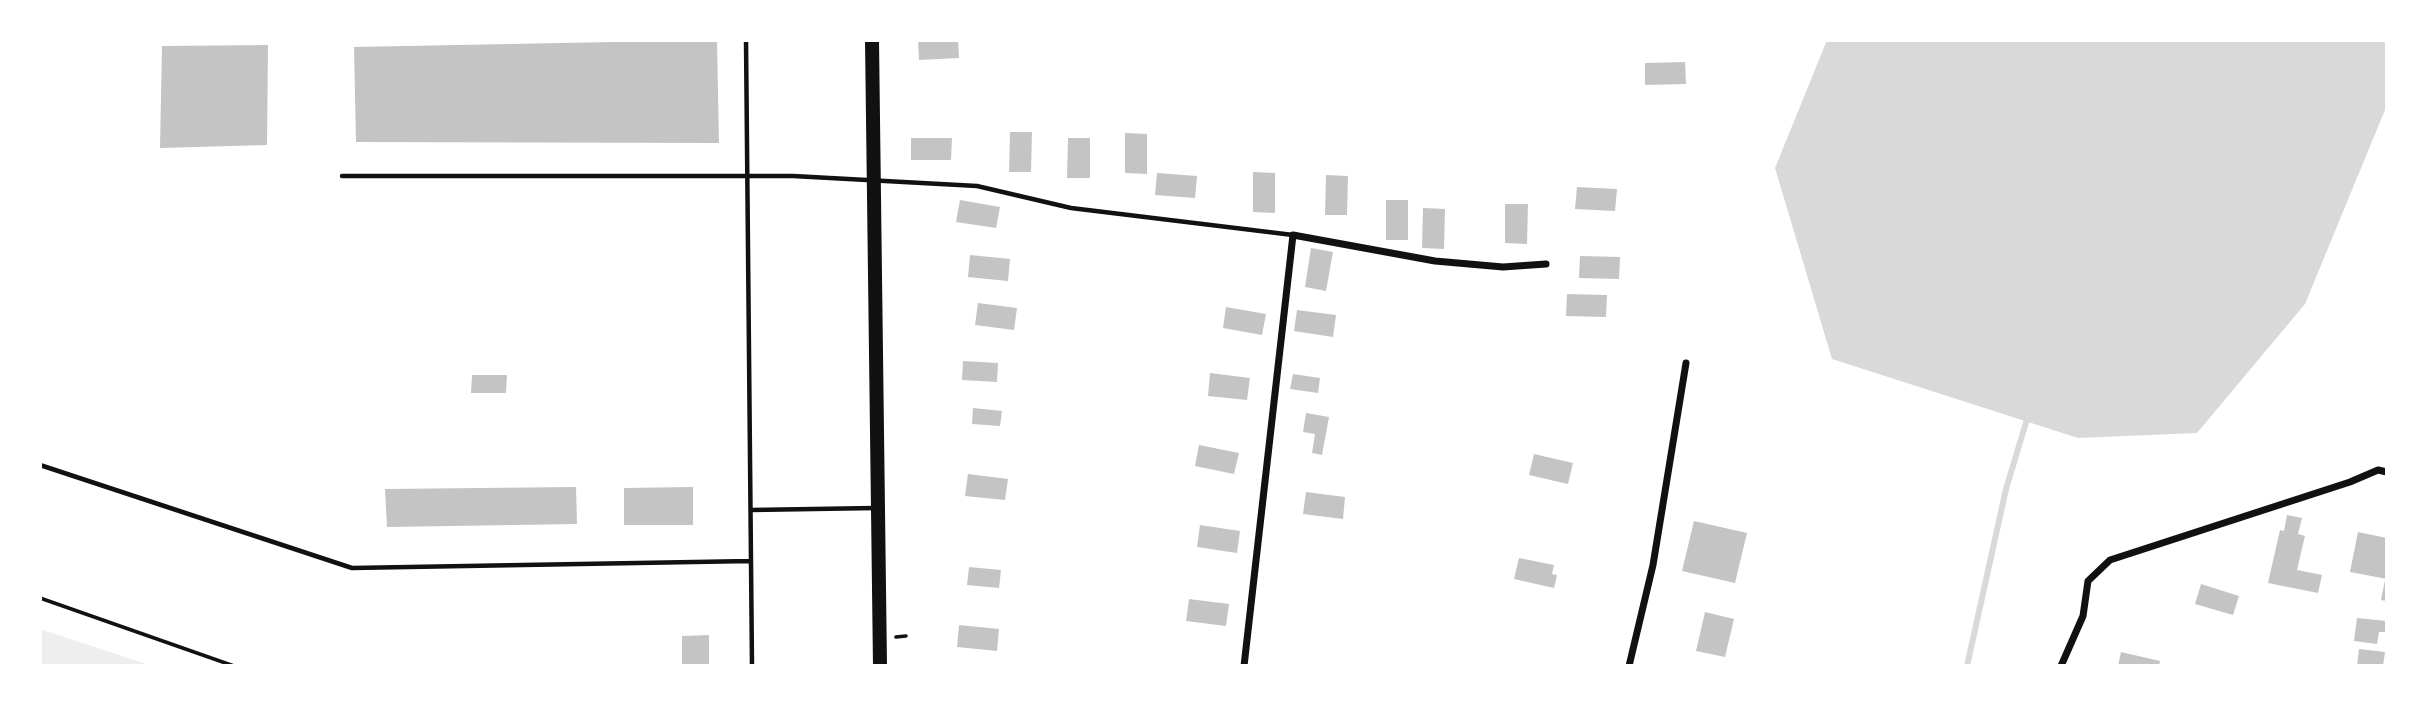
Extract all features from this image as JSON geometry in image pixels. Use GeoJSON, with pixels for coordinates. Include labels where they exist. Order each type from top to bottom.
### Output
{"type":"FeatureCollection","features":[{"type":"Feature","properties":{"kind":"main road"},"geometry":{"type":"LineString","coordinates":[[872,40],[880,666]]}},
{"type":"Feature","properties":{"kind":"street"},"geometry":{"type":"LineString","coordinates":[[1244,666],[1293,235],[1435,261],[1503,267],[1546,264]]}},
{"type":"Feature","properties":{"kind":"street"},"geometry":{"type":"LineString","coordinates":[[1629,666],[1653,565],[1686,363]]}},
{"type":"Feature","properties":{"kind":"street"},"geometry":{"type":"LineString","coordinates":[[2061,666],[2083,616],[2088,581],[2110,560],[2350,482],[2378,470],[2387,472]]}},
{"type":"Feature","properties":{"kind":"lane"},"geometry":{"type":"LineString","coordinates":[[746,40],[752,666]]}},
{"type":"Feature","properties":{"kind":"lane"},"geometry":{"type":"LineString","coordinates":[[342,176],[747,176],[978,186],[1071,208],[1293,235]]}},
{"type":"Feature","properties":{"kind":"lane"},"geometry":{"type":"LineString","coordinates":[[40,465],[352,568],[751,561]]}},
{"type":"Feature","properties":{"kind":"lane"},"geometry":{"type":"LineString","coordinates":[[751,510],[878,508]]}},
{"type":"Feature","properties":{"kind":"path"},"geometry":{"type":"LineString","coordinates":[[40,598],[234,666]]}},
{"type":"Feature","properties":{"kind":"shaded area"},"geometry":{"type":"Polygon","coordinates":[[[1827,40],[2387,40],[2387,105],[2305,304],[2197,433],[2078,438],[1832,359],[1775,168],[1827,40]]]}},
{"type":"Feature","properties":{"kind":"shaded area"},"geometry":{"type":"Polygon","coordinates":[[[40,629],[152,666],[40,666],[40,629]]]}},
{"type":"Feature","properties":{"kind":"building"},"geometry":{"type":"Polygon","coordinates":[[[717,40],[719,143],[356,142],[354,47],[717,40]]]}},
{"type":"Feature","properties":{"kind":"building"},"geometry":{"type":"Polygon","coordinates":[[[918,40],[958,40],[959,58],[919,60],[918,40]]]}},
{"type":"Feature","properties":{"kind":"building"},"geometry":{"type":"Polygon","coordinates":[[[268,45],[267,145],[160,148],[162,46],[268,45]]]}},
{"type":"Feature","properties":{"kind":"building"},"geometry":{"type":"Polygon","coordinates":[[[1685,62],[1686,84],[1645,85],[1645,63],[1685,62]]]}},
{"type":"Feature","properties":{"kind":"building"},"geometry":{"type":"Polygon","coordinates":[[[1010,132],[1032,132],[1031,172],[1009,172],[1010,132]]]}},
{"type":"Feature","properties":{"kind":"building"},"geometry":{"type":"Polygon","coordinates":[[[1125,133],[1147,134],[1147,174],[1125,173],[1125,133]]]}},
{"type":"Feature","properties":{"kind":"building"},"geometry":{"type":"Polygon","coordinates":[[[911,138],[952,138],[951,160],[911,160],[911,138]]]}},
{"type":"Feature","properties":{"kind":"building"},"geometry":{"type":"Polygon","coordinates":[[[1068,138],[1090,138],[1090,178],[1067,178],[1068,138]]]}},
{"type":"Feature","properties":{"kind":"building"},"geometry":{"type":"Polygon","coordinates":[[[1253,172],[1275,173],[1275,213],[1253,212],[1253,172]]]}},
{"type":"Feature","properties":{"kind":"building"},"geometry":{"type":"Polygon","coordinates":[[[1157,173],[1197,176],[1195,198],[1155,195],[1157,173]]]}},
{"type":"Feature","properties":{"kind":"building"},"geometry":{"type":"Polygon","coordinates":[[[1326,175],[1348,176],[1347,215],[1325,215],[1326,175]]]}},
{"type":"Feature","properties":{"kind":"building"},"geometry":{"type":"Polygon","coordinates":[[[1577,187],[1617,189],[1615,211],[1575,209],[1577,187]]]}},
{"type":"Feature","properties":{"kind":"building"},"geometry":{"type":"Polygon","coordinates":[[[960,200],[1000,207],[996,228],[956,222],[960,200]]]}},
{"type":"Feature","properties":{"kind":"building"},"geometry":{"type":"Polygon","coordinates":[[[1386,200],[1408,200],[1408,240],[1386,240],[1386,200]]]}},
{"type":"Feature","properties":{"kind":"building"},"geometry":{"type":"Polygon","coordinates":[[[1505,204],[1528,204],[1527,244],[1505,243],[1505,204]]]}},
{"type":"Feature","properties":{"kind":"building"},"geometry":{"type":"Polygon","coordinates":[[[1423,208],[1445,209],[1444,249],[1422,248],[1423,208]]]}},
{"type":"Feature","properties":{"kind":"building"},"geometry":{"type":"Polygon","coordinates":[[[1311,248],[1333,252],[1326,291],[1305,287],[1311,248]]]}},
{"type":"Feature","properties":{"kind":"building"},"geometry":{"type":"Polygon","coordinates":[[[970,255],[1010,259],[1008,281],[968,277],[970,255]]]}},
{"type":"Feature","properties":{"kind":"building"},"geometry":{"type":"Polygon","coordinates":[[[1580,256],[1620,257],[1619,279],[1579,278],[1580,256]]]}},
{"type":"Feature","properties":{"kind":"building"},"geometry":{"type":"Polygon","coordinates":[[[1567,294],[1607,295],[1606,317],[1566,316],[1567,294]]]}},
{"type":"Feature","properties":{"kind":"building"},"geometry":{"type":"Polygon","coordinates":[[[978,303],[1017,308],[1014,330],[975,325],[978,303]]]}},
{"type":"Feature","properties":{"kind":"building"},"geometry":{"type":"Polygon","coordinates":[[[1226,307],[1266,314],[1262,335],[1223,328],[1226,307]]]}},
{"type":"Feature","properties":{"kind":"building"},"geometry":{"type":"Polygon","coordinates":[[[1297,310],[1336,315],[1333,337],[1294,331],[1297,310]]]}},
{"type":"Feature","properties":{"kind":"building"},"geometry":{"type":"Polygon","coordinates":[[[963,361],[998,363],[997,382],[962,380],[963,361]]]}},
{"type":"Feature","properties":{"kind":"building"},"geometry":{"type":"Polygon","coordinates":[[[1210,373],[1250,378],[1247,400],[1208,396],[1210,373]]]}},
{"type":"Feature","properties":{"kind":"building"},"geometry":{"type":"Polygon","coordinates":[[[1293,374],[1320,378],[1318,393],[1290,389],[1293,374]]]}},
{"type":"Feature","properties":{"kind":"building"},"geometry":{"type":"Polygon","coordinates":[[[472,375],[507,375],[506,393],[471,393],[472,375]]]}},
{"type":"Feature","properties":{"kind":"building"},"geometry":{"type":"Polygon","coordinates":[[[973,408],[1002,411],[1000,426],[972,424],[973,408]]]}},
{"type":"Feature","properties":{"kind":"building"},"geometry":{"type":"Polygon","coordinates":[[[1306,413],[1329,417],[1322,455],[1312,453],[1315,434],[1303,432],[1306,413]]]}},
{"type":"Feature","properties":{"kind":"building"},"geometry":{"type":"Polygon","coordinates":[[[1199,445],[1239,453],[1234,474],[1195,466],[1199,445]]]}},
{"type":"Feature","properties":{"kind":"building"},"geometry":{"type":"Polygon","coordinates":[[[1534,454],[1573,463],[1568,484],[1529,475],[1534,454]]]}},
{"type":"Feature","properties":{"kind":"building"},"geometry":{"type":"Polygon","coordinates":[[[968,474],[1008,479],[1005,500],[965,496],[968,474]]]}},
{"type":"Feature","properties":{"kind":"building"},"geometry":{"type":"Polygon","coordinates":[[[576,487],[577,524],[387,527],[385,489],[576,487]]]}},
{"type":"Feature","properties":{"kind":"building"},"geometry":{"type":"Polygon","coordinates":[[[693,487],[693,525],[624,525],[624,488],[693,487]]]}},
{"type":"Feature","properties":{"kind":"building"},"geometry":{"type":"Polygon","coordinates":[[[1306,492],[1345,497],[1343,519],[1303,514],[1306,492]]]}},
{"type":"Feature","properties":{"kind":"building"},"geometry":{"type":"Polygon","coordinates":[[[2287,515],[2302,518],[2298,534],[2305,536],[2297,570],[2322,575],[2318,593],[2268,583],[2280,530],[2284,531],[2287,515]]]}},
{"type":"Feature","properties":{"kind":"building"},"geometry":{"type":"Polygon","coordinates":[[[1694,521],[1747,533],[1735,583],[1682,571],[1694,521]]]}},
{"type":"Feature","properties":{"kind":"building"},"geometry":{"type":"Polygon","coordinates":[[[1200,525],[1240,531],[1237,553],[1197,547],[1200,525]]]}},
{"type":"Feature","properties":{"kind":"building"},"geometry":{"type":"Polygon","coordinates":[[[2358,532],[2387,538],[2387,579],[2350,572],[2358,532]]]}},
{"type":"Feature","properties":{"kind":"building"},"geometry":{"type":"Polygon","coordinates":[[[1519,558],[1554,565],[1552,574],[1557,575],[1554,588],[1514,579],[1519,558]]]}},
{"type":"Feature","properties":{"kind":"building"},"geometry":{"type":"Polygon","coordinates":[[[969,567],[1001,570],[999,588],[967,585],[969,567]]]}},
{"type":"Feature","properties":{"kind":"building"},"geometry":{"type":"Polygon","coordinates":[[[2387,580],[2387,601],[2381,600],[2387,580]]]}},
{"type":"Feature","properties":{"kind":"building"},"geometry":{"type":"Polygon","coordinates":[[[2201,584],[2239,596],[2233,615],[2195,604],[2201,584]]]}},
{"type":"Feature","properties":{"kind":"building"},"geometry":{"type":"Polygon","coordinates":[[[1189,599],[1229,604],[1226,626],[1186,621],[1189,599]]]}},
{"type":"Feature","properties":{"kind":"building"},"geometry":{"type":"Polygon","coordinates":[[[1705,612],[1734,619],[1725,657],[1696,651],[1705,612]]]}},
{"type":"Feature","properties":{"kind":"building"},"geometry":{"type":"Polygon","coordinates":[[[2357,618],[2387,621],[2387,632],[2379,632],[2377,644],[2354,641],[2357,618]]]}},
{"type":"Feature","properties":{"kind":"building"},"geometry":{"type":"Polygon","coordinates":[[[959,625],[999,629],[997,651],[957,647],[959,625]]]}},
{"type":"Feature","properties":{"kind":"building"},"geometry":{"type":"Polygon","coordinates":[[[709,635],[709,666],[682,666],[682,636],[709,635]]]}},
{"type":"Feature","properties":{"kind":"building"},"geometry":{"type":"Polygon","coordinates":[[[2359,649],[2385,652],[2383,666],[2357,666],[2359,649]]]}},
{"type":"Feature","properties":{"kind":"building"},"geometry":{"type":"Polygon","coordinates":[[[2121,652],[2160,661],[2159,666],[2118,666],[2121,652]]]}},
{"type":"Feature","properties":{"kind":"waterway"},"geometry":{"type":"LineString","coordinates":[[1967,666],[2006,489],[2028,416]]}}]}
